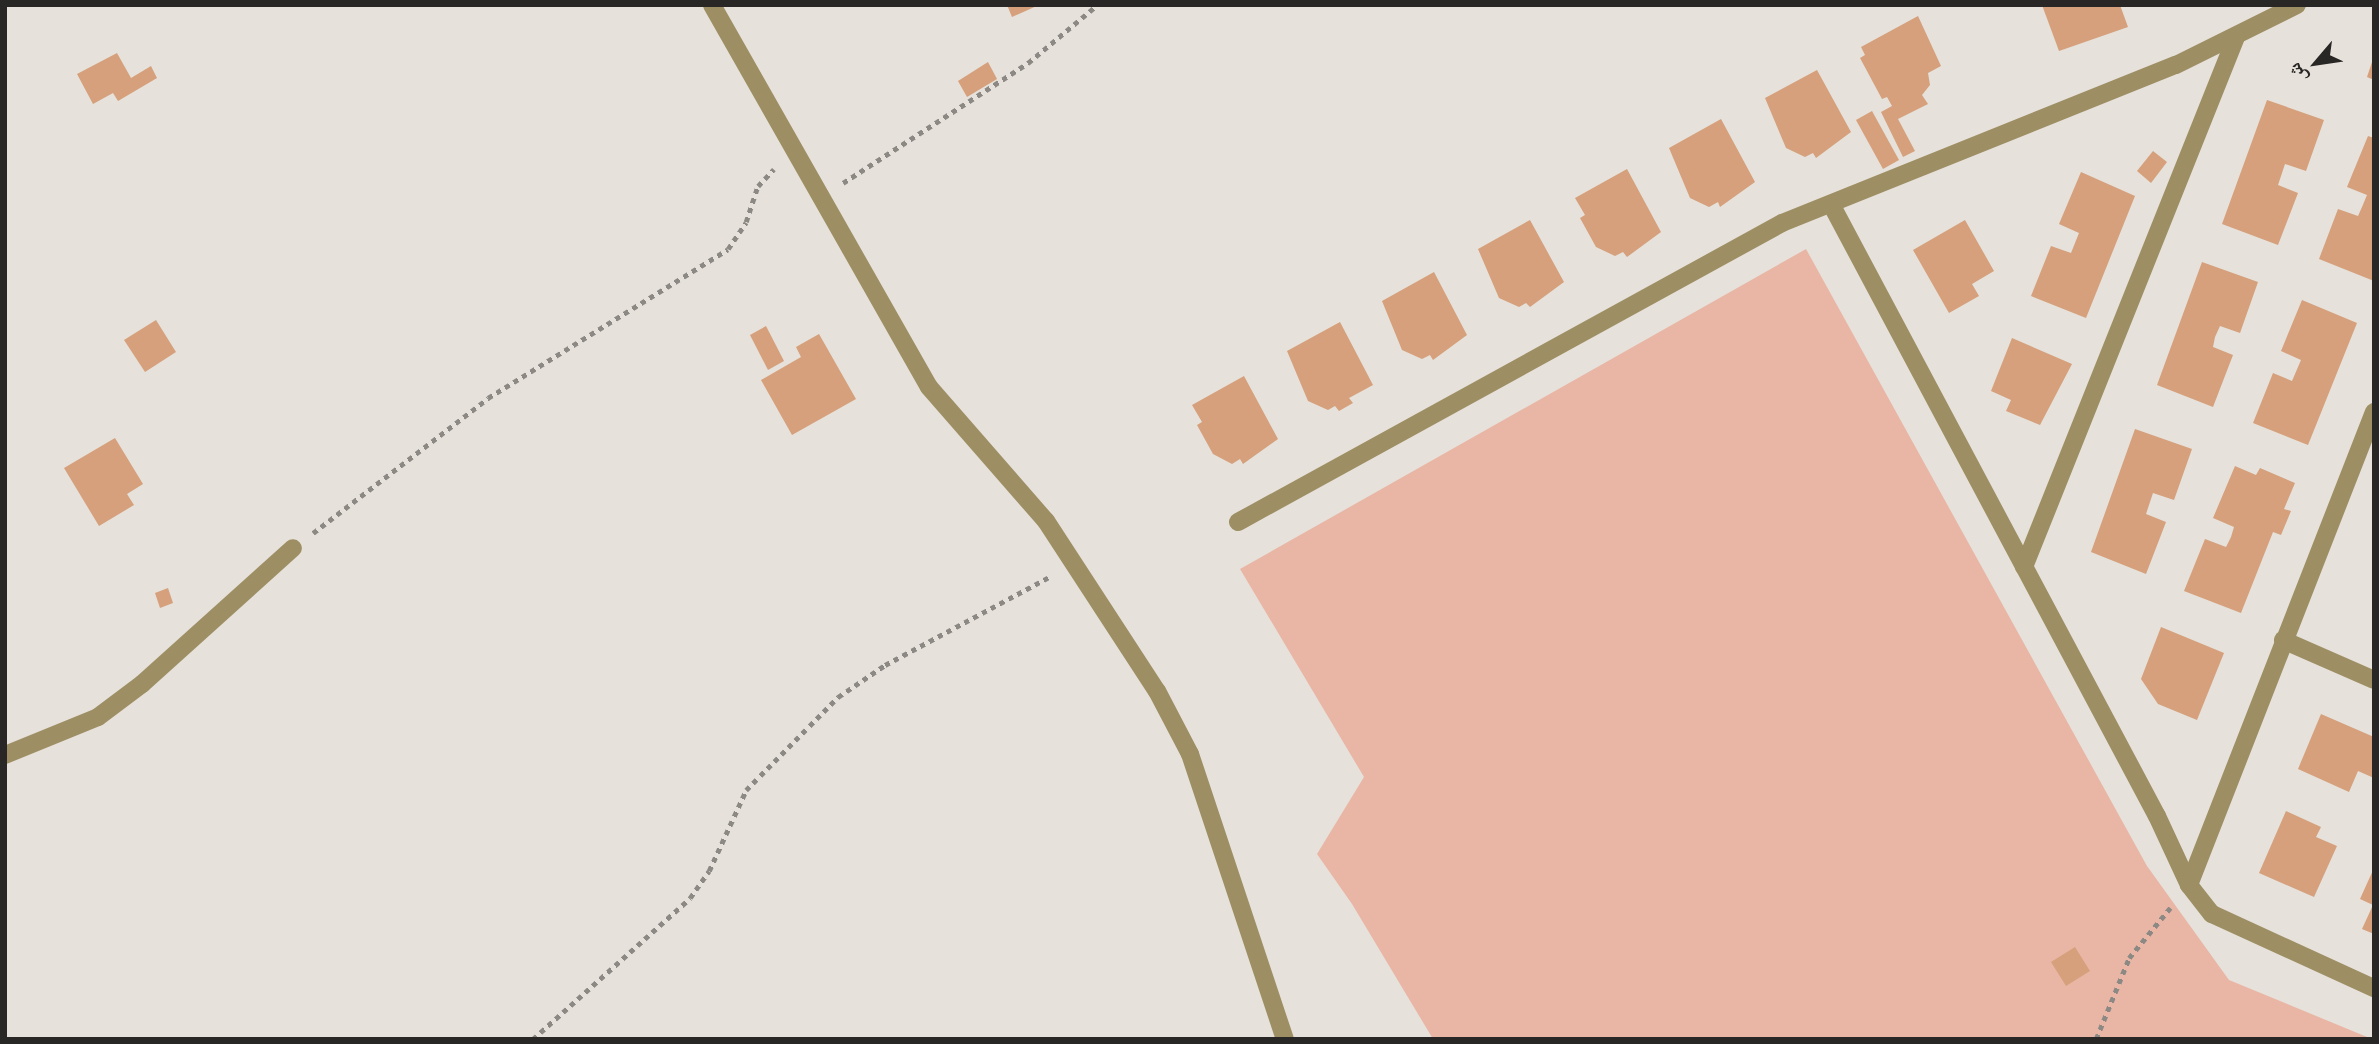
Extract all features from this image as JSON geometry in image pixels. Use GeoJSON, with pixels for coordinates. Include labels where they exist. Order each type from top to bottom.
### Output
{"type":"FeatureCollection","features":[{"type":"Feature","properties":{"kind":"street"},"geometry":{"type":"LineString","coordinates":[[712,5],[794,148],[819,198],[929,387],[1046,521],[1157,691],[1191,754],[1285,1039]]}},
{"type":"Feature","properties":{"kind":"street"},"geometry":{"type":"LineString","coordinates":[[1238,522],[1782,223],[2236,37],[2297,5]]}},
{"type":"Feature","properties":{"kind":"street"},"geometry":{"type":"LineString","coordinates":[[2024,567],[2236,37]]}},
{"type":"Feature","properties":{"kind":"street"},"geometry":{"type":"LineString","coordinates":[[1831,204],[2157,816],[2189,886],[2212,914],[2374,988]]}},
{"type":"Feature","properties":{"kind":"street"},"geometry":{"type":"LineString","coordinates":[[2189,886],[2374,412]]}},
{"type":"Feature","properties":{"kind":"street"},"geometry":{"type":"LineString","coordinates":[[5,755],[98,717],[142,684],[293,548]]}},
{"type":"Feature","properties":{"kind":"street"},"geometry":{"type":"LineString","coordinates":[[2283,640],[2374,680]]}},
{"type":"Feature","properties":{"kind":"path"},"geometry":{"type":"LineString","coordinates":[[819,198],[1027,63],[1097,5]]}},
{"type":"Feature","properties":{"kind":"path"},"geometry":{"type":"LineString","coordinates":[[293,548],[488,398],[728,249],[746,222],[758,186],[794,148]]}},
{"type":"Feature","properties":{"kind":"path"},"geometry":{"type":"LineString","coordinates":[[533,1039],[690,898],[709,871],[746,790],[838,697],[885,665],[1074,564]]}},
{"type":"Feature","properties":{"kind":"path"},"geometry":{"type":"LineString","coordinates":[[2096,1039],[2129,958],[2189,886]]}},
{"type":"Feature","properties":{"kind":"shaded area"},"geometry":{"type":"Polygon","coordinates":[[[1806,249],[2147,866],[2229,980],[2372,1039],[1433,1039],[1352,904],[1317,854],[1364,777],[1240,569],[1806,249]]]}},
{"type":"Feature","properties":{"kind":"building"},"geometry":{"type":"Polygon","coordinates":[[[1007,5],[1039,5],[1012,17],[1007,5]]]}},
{"type":"Feature","properties":{"kind":"building"},"geometry":{"type":"Polygon","coordinates":[[[2042,5],[2120,5],[2128,27],[2059,51],[2042,5]]]}},
{"type":"Feature","properties":{"kind":"building"},"geometry":{"type":"Polygon","coordinates":[[[1918,16],[1941,66],[1928,73],[1930,85],[1922,95],[1928,104],[1898,119],[1915,151],[1903,157],[1881,112],[1892,106],[1887,97],[1882,99],[1860,58],[1865,55],[1861,47],[1918,16]]]}},
{"type":"Feature","properties":{"kind":"building"},"geometry":{"type":"Polygon","coordinates":[[[117,53],[131,78],[151,66],[157,78],[118,101],[113,93],[93,104],[77,74],[117,53]]]}},
{"type":"Feature","properties":{"kind":"building"},"geometry":{"type":"Polygon","coordinates":[[[2374,59],[2374,80],[2367,77],[2374,59]]]}},
{"type":"Feature","properties":{"kind":"building"},"geometry":{"type":"Polygon","coordinates":[[[988,62],[997,79],[967,97],[958,81],[988,62]]]}},
{"type":"Feature","properties":{"kind":"building"},"geometry":{"type":"Polygon","coordinates":[[[1817,70],[1851,132],[1816,158],[1813,153],[1805,157],[1786,148],[1765,98],[1817,70]]]}},
{"type":"Feature","properties":{"kind":"building"},"geometry":{"type":"Polygon","coordinates":[[[2267,100],[2324,120],[2306,171],[2285,164],[2278,185],[2298,193],[2278,245],[2222,224],[2267,100]]]}},
{"type":"Feature","properties":{"kind":"building"},"geometry":{"type":"Polygon","coordinates":[[[1872,111],[1899,160],[1883,169],[1856,120],[1872,111]]]}},
{"type":"Feature","properties":{"kind":"building"},"geometry":{"type":"Polygon","coordinates":[[[1721,119],[1755,182],[1720,207],[1718,202],[1709,207],[1690,198],[1669,148],[1721,119]]]}},
{"type":"Feature","properties":{"kind":"building"},"geometry":{"type":"Polygon","coordinates":[[[2368,136],[2374,138],[2374,281],[2319,259],[2338,209],[2358,216],[2367,195],[2347,187],[2368,136]]]}},
{"type":"Feature","properties":{"kind":"building"},"geometry":{"type":"Polygon","coordinates":[[[2153,151],[2167,162],[2151,183],[2137,171],[2153,151]]]}},
{"type":"Feature","properties":{"kind":"building"},"geometry":{"type":"Polygon","coordinates":[[[1627,169],[1661,232],[1627,257],[1623,252],[1615,256],[1596,247],[1580,218],[1585,215],[1575,198],[1627,169]]]}},
{"type":"Feature","properties":{"kind":"building"},"geometry":{"type":"Polygon","coordinates":[[[2081,172],[2135,196],[2086,318],[2031,296],[2051,246],[2071,253],[2079,233],[2059,224],[2081,172]]]}},
{"type":"Feature","properties":{"kind":"building"},"geometry":{"type":"Polygon","coordinates":[[[1530,220],[1564,282],[1530,307],[1526,303],[1519,307],[1499,298],[1478,249],[1530,220]]]}},
{"type":"Feature","properties":{"kind":"building"},"geometry":{"type":"Polygon","coordinates":[[[1965,220],[1994,271],[1972,284],[1979,296],[1949,313],[1913,250],[1965,220]]]}},
{"type":"Feature","properties":{"kind":"building"},"geometry":{"type":"Polygon","coordinates":[[[2202,262],[2258,282],[2240,333],[2220,326],[2215,337],[2213,347],[2233,355],[2213,407],[2157,385],[2202,262]]]}},
{"type":"Feature","properties":{"kind":"building"},"geometry":{"type":"Polygon","coordinates":[[[1434,272],[1467,335],[1433,360],[1430,355],[1422,359],[1402,350],[1382,301],[1434,272]]]}},
{"type":"Feature","properties":{"kind":"building"},"geometry":{"type":"Polygon","coordinates":[[[2302,300],[2357,323],[2308,445],[2253,423],[2273,373],[2292,381],[2301,360],[2281,351],[2302,300]]]}},
{"type":"Feature","properties":{"kind":"building"},"geometry":{"type":"Polygon","coordinates":[[[156,320],[176,352],[145,372],[124,340],[156,320]]]}},
{"type":"Feature","properties":{"kind":"building"},"geometry":{"type":"Polygon","coordinates":[[[1340,322],[1373,385],[1349,398],[1353,403],[1339,411],[1335,406],[1328,410],[1308,401],[1287,351],[1340,322]]]}},
{"type":"Feature","properties":{"kind":"building"},"geometry":{"type":"Polygon","coordinates":[[[766,326],[784,361],[768,370],[750,335],[766,326]]]}},
{"type":"Feature","properties":{"kind":"building"},"geometry":{"type":"Polygon","coordinates":[[[819,334],[856,399],[792,435],[761,380],[801,357],[796,347],[819,334]]]}},
{"type":"Feature","properties":{"kind":"building"},"geometry":{"type":"Polygon","coordinates":[[[2012,338],[2072,364],[2040,425],[2006,411],[2011,400],[1991,391],[2012,338]]]}},
{"type":"Feature","properties":{"kind":"building"},"geometry":{"type":"Polygon","coordinates":[[[1244,376],[1278,439],[1243,464],[1240,459],[1232,464],[1213,454],[1197,425],[1202,422],[1192,405],[1244,376]]]}},
{"type":"Feature","properties":{"kind":"building"},"geometry":{"type":"Polygon","coordinates":[[[2135,429],[2192,449],[2174,500],[2153,493],[2146,514],[2166,522],[2146,574],[2091,552],[2135,429]]]}},
{"type":"Feature","properties":{"kind":"building"},"geometry":{"type":"Polygon","coordinates":[[[115,438],[143,484],[127,494],[134,505],[99,526],[64,468],[115,438]]]}},
{"type":"Feature","properties":{"kind":"building"},"geometry":{"type":"Polygon","coordinates":[[[2235,466],[2256,475],[2260,468],[2295,483],[2284,509],[2291,511],[2281,535],[2273,532],[2241,613],[2184,591],[2205,539],[2226,547],[2231,537],[2234,527],[2213,518],[2235,466]]]}},
{"type":"Feature","properties":{"kind":"building"},"geometry":{"type":"Polygon","coordinates":[[[168,588],[173,603],[160,608],[155,593],[168,588]]]}},
{"type":"Feature","properties":{"kind":"building"},"geometry":{"type":"Polygon","coordinates":[[[2161,627],[2224,653],[2197,720],[2158,704],[2141,679],[2161,627]]]}},
{"type":"Feature","properties":{"kind":"building"},"geometry":{"type":"Polygon","coordinates":[[[2321,714],[2374,737],[2374,778],[2358,771],[2349,792],[2298,769],[2321,714]]]}},
{"type":"Feature","properties":{"kind":"building"},"geometry":{"type":"Polygon","coordinates":[[[2286,811],[2321,827],[2316,837],[2337,846],[2314,897],[2259,873],[2286,811]]]}},
{"type":"Feature","properties":{"kind":"building"},"geometry":{"type":"Polygon","coordinates":[[[2374,868],[2374,934],[2362,929],[2373,905],[2360,899],[2374,868]]]}},
{"type":"Feature","properties":{"kind":"building"},"geometry":{"type":"Polygon","coordinates":[[[2075,947],[2090,971],[2066,986],[2051,962],[2075,947]]]}}]}
